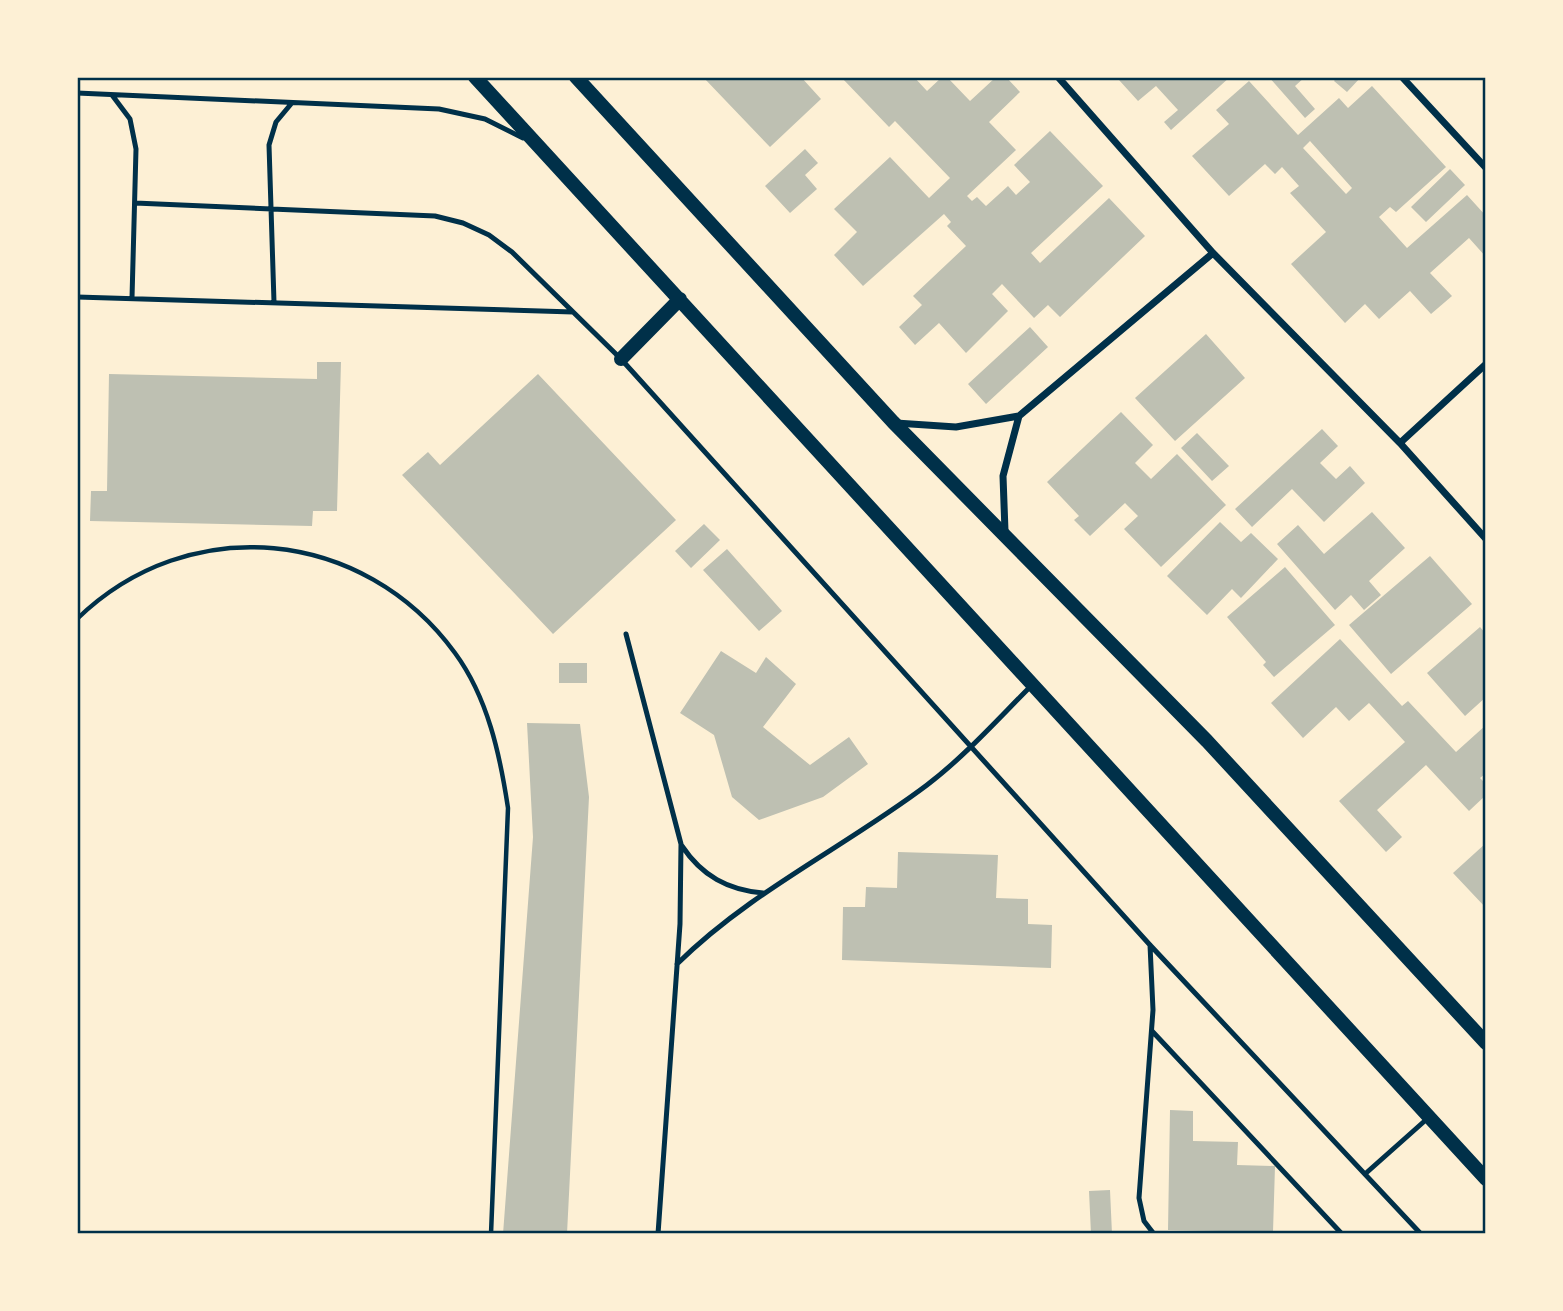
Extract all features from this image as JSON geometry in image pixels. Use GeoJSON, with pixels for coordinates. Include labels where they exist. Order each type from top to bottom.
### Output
{"type":"FeatureCollection","features":[{"type":"Feature","properties":{"kind":"main road"},"geometry":{"type":"LineString","coordinates":[[475,77],[1486,1179]]}},
{"type":"Feature","properties":{"kind":"main road"},"geometry":{"type":"LineString","coordinates":[[576,77],[893,422],[1207,741],[1486,1043]]}},
{"type":"Feature","properties":{"kind":"main road"},"geometry":{"type":"LineString","coordinates":[[621,359],[680,299]]}},
{"type":"Feature","properties":{"kind":"street"},"geometry":{"type":"LineString","coordinates":[[1058,77],[1213,253],[1400,443],[1486,539]]}},
{"type":"Feature","properties":{"kind":"street"},"geometry":{"type":"LineString","coordinates":[[1402,77],[1486,168]]}},
{"type":"Feature","properties":{"kind":"street"},"geometry":{"type":"LineString","coordinates":[[893,422],[957,427],[1019,416],[1213,253]]}},
{"type":"Feature","properties":{"kind":"street"},"geometry":{"type":"LineString","coordinates":[[1400,443],[1486,364]]}},
{"type":"Feature","properties":{"kind":"street"},"geometry":{"type":"LineString","coordinates":[[1006,538],[1003,476],[1019,416]]}},
{"type":"Feature","properties":{"kind":"lane"},"geometry":{"type":"LineString","coordinates":[[77,93],[462,113],[506,128],[545,153]]}},
{"type":"Feature","properties":{"kind":"lane"},"geometry":{"type":"LineString","coordinates":[[112,95],[122,106],[134,134],[132,298]]}},
{"type":"Feature","properties":{"kind":"lane"},"geometry":{"type":"LineString","coordinates":[[274,302],[270,208],[271,133],[282,112],[291,104]]}},
{"type":"Feature","properties":{"kind":"lane"},"geometry":{"type":"LineString","coordinates":[[135,203],[407,213],[463,223],[489,235],[512,252],[621,359],[1150,945],[1421,1234]]}},
{"type":"Feature","properties":{"kind":"lane"},"geometry":{"type":"LineString","coordinates":[[77,297],[573,312]]}},
{"type":"Feature","properties":{"kind":"lane"},"geometry":{"type":"LineString","coordinates":[[626,634],[681,844],[677,964],[658,1234]]}},
{"type":"Feature","properties":{"kind":"lane"},"geometry":{"type":"LineString","coordinates":[[677,964],[718,926],[764,893],[924,787],[972,746],[1032,685]]}},
{"type":"Feature","properties":{"kind":"lane"},"geometry":{"type":"LineString","coordinates":[[681,844],[690,858],[715,880],[747,892],[764,893]]}},
{"type":"Feature","properties":{"kind":"lane"},"geometry":{"type":"LineString","coordinates":[[1150,945],[1152,1031],[1139,1198],[1144,1221],[1154,1234]]}},
{"type":"Feature","properties":{"kind":"lane"},"geometry":{"type":"LineString","coordinates":[[1152,1031],[1342,1234]]}},
{"type":"Feature","properties":{"kind":"lane"},"geometry":{"type":"LineString","coordinates":[[1366,1174],[1429,1117]]}},
{"type":"Feature","properties":{"kind":"path"},"geometry":{"type":"LineString","coordinates":[[77,618],[107,594],[160,564],[211,548],[264,545],[315,555],[373,581],[431,626],[456,654],[476,689],[491,727],[502,768],[508,808],[491,1234]]}},
{"type":"Feature","properties":{"kind":"building"},"geometry":{"type":"Polygon","coordinates":[[[703,77],[801,77],[821,99],[770,147],[703,77]]]}},
{"type":"Feature","properties":{"kind":"building"},"geometry":{"type":"Polygon","coordinates":[[[841,77],[914,77],[927,91],[942,77],[947,77],[970,101],[996,77],[1006,77],[1020,92],[989,122],[1016,150],[967,196],[972,201],[977,197],[986,206],[1008,186],[1016,195],[1030,182],[1014,165],[1050,131],[1103,186],[1031,253],[1040,263],[1109,198],[1145,236],[1060,317],[1048,305],[1034,318],[1002,284],[992,294],[1008,311],[966,353],[939,323],[915,345],[899,327],[922,305],[913,296],[966,246],[947,226],[951,222],[944,214],[863,286],[834,255],[857,232],[834,209],[890,157],[929,198],[950,178],[895,121],[889,127],[841,77]]]}},
{"type":"Feature","properties":{"kind":"building"},"geometry":{"type":"Polygon","coordinates":[[[1122,77],[1230,77],[1171,130],[1164,122],[1178,110],[1156,86],[1138,101],[1119,80],[1122,77]]]}},
{"type":"Feature","properties":{"kind":"building"},"geometry":{"type":"Polygon","coordinates":[[[1269,77],[1305,77],[1295,86],[1315,109],[1305,118],[1269,77]]]}},
{"type":"Feature","properties":{"kind":"building"},"geometry":{"type":"Polygon","coordinates":[[[1337,77],[1361,77],[1347,92],[1334,81],[1337,77]]]}},
{"type":"Feature","properties":{"kind":"building"},"geometry":{"type":"Polygon","coordinates":[[[1249,81],[1298,135],[1339,98],[1348,108],[1372,86],[1446,167],[1396,212],[1390,207],[1379,217],[1407,248],[1467,195],[1486,216],[1486,257],[1469,238],[1430,273],[1452,296],[1431,314],[1410,291],[1379,319],[1365,304],[1345,323],[1291,264],[1326,232],[1290,193],[1299,186],[1282,167],[1275,174],[1265,164],[1229,196],[1192,156],[1229,124],[1216,110],[1249,81]],[[1310,141],[1303,148],[1346,194],[1352,188],[1310,141]]]}},
{"type":"Feature","properties":{"kind":"building"},"geometry":{"type":"Polygon","coordinates":[[[805,149],[818,163],[805,175],[817,189],[790,213],[765,186],[805,149]]]}},
{"type":"Feature","properties":{"kind":"building"},"geometry":{"type":"Polygon","coordinates":[[[1450,169],[1465,185],[1426,222],[1411,207],[1450,169]]]}},
{"type":"Feature","properties":{"kind":"building"},"geometry":{"type":"Polygon","coordinates":[[[1030,327],[1048,347],[986,404],[968,384],[1030,327]]]}},
{"type":"Feature","properties":{"kind":"building"},"geometry":{"type":"Polygon","coordinates":[[[1206,334],[1245,378],[1175,441],[1135,398],[1206,334]]]}},
{"type":"Feature","properties":{"kind":"building"},"geometry":{"type":"Polygon","coordinates":[[[317,362],[341,362],[337,511],[313,511],[312,526],[90,521],[91,491],[107,491],[109,374],[317,379],[317,362]]]}},
{"type":"Feature","properties":{"kind":"building"},"geometry":{"type":"Polygon","coordinates":[[[538,374],[676,520],[553,634],[402,475],[428,452],[440,465],[538,374]]]}},
{"type":"Feature","properties":{"kind":"building"},"geometry":{"type":"Polygon","coordinates":[[[1121,412],[1153,445],[1135,463],[1151,479],[1177,454],[1226,505],[1161,567],[1124,529],[1138,516],[1125,503],[1090,536],[1074,520],[1079,516],[1047,482],[1121,412]]]}},
{"type":"Feature","properties":{"kind":"building"},"geometry":{"type":"Polygon","coordinates":[[[1322,429],[1338,446],[1320,463],[1336,479],[1350,466],[1365,483],[1324,522],[1292,489],[1252,527],[1235,509],[1322,429]]]}},
{"type":"Feature","properties":{"kind":"building"},"geometry":{"type":"Polygon","coordinates":[[[1197,433],[1229,466],[1212,481],[1181,448],[1197,433]]]}},
{"type":"Feature","properties":{"kind":"building"},"geometry":{"type":"Polygon","coordinates":[[[1372,512],[1405,548],[1369,581],[1381,595],[1364,610],[1351,595],[1335,610],[1277,544],[1298,525],[1324,554],[1372,512]]]}},
{"type":"Feature","properties":{"kind":"building"},"geometry":{"type":"Polygon","coordinates":[[[1220,522],[1241,542],[1251,533],[1278,559],[1241,598],[1232,589],[1207,615],[1167,576],[1220,522]]]}},
{"type":"Feature","properties":{"kind":"building"},"geometry":{"type":"Polygon","coordinates":[[[704,524],[720,540],[691,568],[675,551],[704,524]]]}},
{"type":"Feature","properties":{"kind":"building"},"geometry":{"type":"Polygon","coordinates":[[[727,549],[782,611],[759,631],[703,570],[727,549]]]}},
{"type":"Feature","properties":{"kind":"building"},"geometry":{"type":"Polygon","coordinates":[[[1430,556],[1472,604],[1391,674],[1349,625],[1430,556]]]}},
{"type":"Feature","properties":{"kind":"building"},"geometry":{"type":"Polygon","coordinates":[[[1285,567],[1335,625],[1274,677],[1263,665],[1266,662],[1227,617],[1285,567]]]}},
{"type":"Feature","properties":{"kind":"building"},"geometry":{"type":"Polygon","coordinates":[[[1480,627],[1486,634],[1486,697],[1465,716],[1427,673],[1480,627]]]}},
{"type":"Feature","properties":{"kind":"building"},"geometry":{"type":"Polygon","coordinates":[[[1340,639],[1402,706],[1408,701],[1456,752],[1486,725],[1486,773],[1480,778],[1486,784],[1486,795],[1469,811],[1426,765],[1377,810],[1402,837],[1386,852],[1339,801],[1405,742],[1369,703],[1349,721],[1336,707],[1303,738],[1271,703],[1340,639]]]}},
{"type":"Feature","properties":{"kind":"building"},"geometry":{"type":"Polygon","coordinates":[[[721,651],[756,673],[766,657],[796,684],[763,727],[810,765],[849,737],[868,764],[823,797],[759,820],[732,797],[714,735],[680,713],[721,651]]]}},
{"type":"Feature","properties":{"kind":"building"},"geometry":{"type":"Polygon","coordinates":[[[559,663],[587,663],[587,683],[559,683],[559,663]]]}},
{"type":"Feature","properties":{"kind":"building"},"geometry":{"type":"Polygon","coordinates":[[[527,723],[580,724],[589,797],[567,1234],[503,1234],[533,837],[527,723]]]}},
{"type":"Feature","properties":{"kind":"building"},"geometry":{"type":"Polygon","coordinates":[[[1486,843],[1486,908],[1453,873],[1486,843]]]}},
{"type":"Feature","properties":{"kind":"building"},"geometry":{"type":"Polygon","coordinates":[[[898,852],[998,855],[996,898],[1028,899],[1028,924],[1052,925],[1051,968],[842,960],[843,907],[865,907],[866,887],[897,888],[898,852]]]}},
{"type":"Feature","properties":{"kind":"building"},"geometry":{"type":"Polygon","coordinates":[[[1170,1110],[1193,1111],[1193,1141],[1238,1142],[1237,1165],[1275,1166],[1273,1232],[1168,1230],[1170,1110]]]}},
{"type":"Feature","properties":{"kind":"building"},"geometry":{"type":"Polygon","coordinates":[[[1110,1190],[1112,1234],[1091,1234],[1089,1191],[1110,1190]]]}}]}
